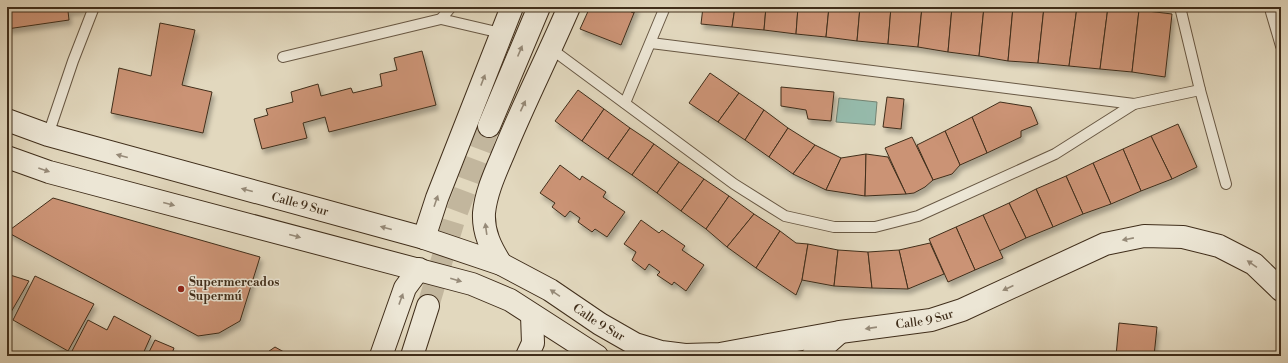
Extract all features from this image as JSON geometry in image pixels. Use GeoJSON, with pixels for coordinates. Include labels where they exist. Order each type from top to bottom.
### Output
{"type":"FeatureCollection","features":[{"type":"Feature","properties":{"kind":"main road"},"geometry":{"type":"LineString","coordinates":[[424,238],[437,198],[512,7]]}},
{"type":"Feature","properties":{"kind":"main road"},"geometry":{"type":"LineString","coordinates":[[489,126],[539,7]]}},
{"type":"Feature","properties":{"kind":"main road"},"geometry":{"type":"LineString","coordinates":[[502,264],[491,249],[485,232],[484,212],[488,192],[520,113],[569,7]]}},
{"type":"Feature","properties":{"kind":"main road","name":"Calle 9 Sur"},"geometry":{"type":"LineString","coordinates":[[7,120],[48,135],[424,238],[502,264],[550,290],[600,324],[635,344],[661,352],[685,355],[724,355],[840,332],[931,320],[962,310],[1105,244],[1144,236],[1183,237],[1219,246],[1254,264],[1281,290]]}},
{"type":"Feature","properties":{"kind":"main road"},"geometry":{"type":"LineString","coordinates":[[7,157],[49,172],[472,284],[510,300],[597,356]]}},
{"type":"Feature","properties":{"kind":"main road"},"geometry":{"type":"LineString","coordinates":[[381,356],[405,288],[419,269]]}},
{"type":"Feature","properties":{"kind":"main road"},"geometry":{"type":"LineString","coordinates":[[412,356],[428,306]]}},
{"type":"Feature","properties":{"kind":"main road"},"geometry":{"type":"LineString","coordinates":[[527,356],[533,343],[532,315]]}},
{"type":"Feature","properties":{"kind":"main road"},"geometry":{"type":"LineString","coordinates":[[813,356],[840,332]]}},
{"type":"Feature","properties":{"kind":"main road"},"geometry":{"type":"LineString","coordinates":[[419,335],[426,356]]}},
{"type":"Feature","properties":{"kind":"lane"},"geometry":{"type":"LineString","coordinates":[[48,135],[72,61],[94,7]]}},
{"type":"Feature","properties":{"kind":"lane"},"geometry":{"type":"LineString","coordinates":[[441,19],[452,7]]}},
{"type":"Feature","properties":{"kind":"lane"},"geometry":{"type":"LineString","coordinates":[[625,103],[665,7]]}},
{"type":"Feature","properties":{"kind":"lane"},"geometry":{"type":"LineString","coordinates":[[1180,7],[1200,90],[1226,184]]}},
{"type":"Feature","properties":{"kind":"lane"},"geometry":{"type":"LineString","coordinates":[[1271,12],[1281,46]]}},
{"type":"Feature","properties":{"kind":"lane"},"geometry":{"type":"LineString","coordinates":[[283,56],[441,19],[501,33]]}},
{"type":"Feature","properties":{"kind":"lane"},"geometry":{"type":"LineString","coordinates":[[651,43],[1134,104],[1200,90]]}},
{"type":"Feature","properties":{"kind":"lane"},"geometry":{"type":"LineString","coordinates":[[550,48],[734,184],[785,216],[834,227],[875,227],[918,216],[1055,154],[1134,104]]}},
{"type":"Feature","properties":{"kind":"shaded area"},"geometry":{"type":"Polygon","coordinates":[[[839,98],[877,102],[875,125],[836,122],[839,98]]]}},
{"type":"Feature","properties":{"kind":"building"},"geometry":{"type":"Polygon","coordinates":[[[7,7],[83,7],[84,9],[68,11],[69,20],[7,29],[7,7]]]}},
{"type":"Feature","properties":{"kind":"building"},"geometry":{"type":"Polygon","coordinates":[[[590,7],[620,7],[634,13],[621,45],[580,29],[590,7]]]}},
{"type":"Feature","properties":{"kind":"building"},"geometry":{"type":"Polygon","coordinates":[[[620,7],[637,7],[634,13],[620,7]]]}},
{"type":"Feature","properties":{"kind":"building"},"geometry":{"type":"Polygon","coordinates":[[[703,7],[735,7],[732,27],[701,24],[703,7]]]}},
{"type":"Feature","properties":{"kind":"building"},"geometry":{"type":"Polygon","coordinates":[[[735,7],[766,7],[764,30],[732,27],[735,7]]]}},
{"type":"Feature","properties":{"kind":"building"},"geometry":{"type":"Polygon","coordinates":[[[766,7],[798,7],[796,34],[764,30],[766,7]]]}},
{"type":"Feature","properties":{"kind":"building"},"geometry":{"type":"Polygon","coordinates":[[[798,7],[829,7],[826,37],[796,34],[798,7]]]}},
{"type":"Feature","properties":{"kind":"building"},"geometry":{"type":"Polygon","coordinates":[[[829,7],[860,7],[857,41],[826,37],[829,7]]]}},
{"type":"Feature","properties":{"kind":"building"},"geometry":{"type":"Polygon","coordinates":[[[860,7],[891,7],[888,44],[857,41],[860,7]]]}},
{"type":"Feature","properties":{"kind":"building"},"geometry":{"type":"Polygon","coordinates":[[[891,7],[922,7],[918,47],[888,44],[891,7]]]}},
{"type":"Feature","properties":{"kind":"building"},"geometry":{"type":"Polygon","coordinates":[[[922,7],[952,7],[948,52],[918,47],[922,7]]]}},
{"type":"Feature","properties":{"kind":"building"},"geometry":{"type":"Polygon","coordinates":[[[952,7],[984,7],[979,56],[948,52],[952,7]]]}},
{"type":"Feature","properties":{"kind":"building"},"geometry":{"type":"Polygon","coordinates":[[[984,7],[1013,7],[1008,61],[979,56],[984,7]]]}},
{"type":"Feature","properties":{"kind":"building"},"geometry":{"type":"Polygon","coordinates":[[[1013,7],[1044,7],[1038,63],[1008,61],[1013,7]]]}},
{"type":"Feature","properties":{"kind":"building"},"geometry":{"type":"Polygon","coordinates":[[[1044,7],[1077,7],[1069,66],[1038,63],[1044,7]]]}},
{"type":"Feature","properties":{"kind":"building"},"geometry":{"type":"Polygon","coordinates":[[[1077,7],[1108,7],[1100,69],[1069,66],[1077,7]]]}},
{"type":"Feature","properties":{"kind":"building"},"geometry":{"type":"Polygon","coordinates":[[[1108,7],[1139,10],[1132,72],[1100,69],[1108,7]]]}},
{"type":"Feature","properties":{"kind":"building"},"geometry":{"type":"Polygon","coordinates":[[[1108,7],[1136,7],[1136,9],[1108,7]]]}},
{"type":"Feature","properties":{"kind":"building"},"geometry":{"type":"Polygon","coordinates":[[[1139,10],[1172,14],[1165,77],[1132,72],[1139,10]]]}},
{"type":"Feature","properties":{"kind":"building"},"geometry":{"type":"Polygon","coordinates":[[[160,23],[195,30],[182,85],[212,92],[203,133],[111,113],[119,68],[151,76],[160,23]]]}},
{"type":"Feature","properties":{"kind":"building"},"geometry":{"type":"Polygon","coordinates":[[[422,51],[436,105],[329,132],[325,117],[303,123],[307,138],[262,149],[254,119],[268,115],[266,109],[293,102],[291,92],[318,84],[321,96],[351,88],[353,93],[382,86],[380,74],[397,70],[394,58],[422,51]]]}},
{"type":"Feature","properties":{"kind":"building"},"geometry":{"type":"Polygon","coordinates":[[[710,73],[739,93],[718,122],[689,103],[710,73]]]}},
{"type":"Feature","properties":{"kind":"building"},"geometry":{"type":"Polygon","coordinates":[[[781,87],[834,92],[831,121],[808,119],[806,110],[781,106],[781,87]]]}},
{"type":"Feature","properties":{"kind":"building"},"geometry":{"type":"Polygon","coordinates":[[[578,90],[604,109],[582,141],[555,121],[578,90]]]}},
{"type":"Feature","properties":{"kind":"building"},"geometry":{"type":"Polygon","coordinates":[[[739,93],[764,110],[745,140],[718,122],[739,93]]]}},
{"type":"Feature","properties":{"kind":"building"},"geometry":{"type":"Polygon","coordinates":[[[887,97],[904,99],[901,129],[883,127],[887,97]]]}},
{"type":"Feature","properties":{"kind":"building"},"geometry":{"type":"Polygon","coordinates":[[[1000,102],[1031,107],[1038,124],[1021,131],[1021,137],[987,153],[972,117],[1000,102]]]}},
{"type":"Feature","properties":{"kind":"building"},"geometry":{"type":"Polygon","coordinates":[[[604,109],[630,128],[608,159],[582,141],[604,109]]]}},
{"type":"Feature","properties":{"kind":"building"},"geometry":{"type":"Polygon","coordinates":[[[764,110],[788,128],[769,157],[745,140],[764,110]]]}},
{"type":"Feature","properties":{"kind":"building"},"geometry":{"type":"Polygon","coordinates":[[[972,117],[987,153],[960,165],[945,131],[972,117]]]}},
{"type":"Feature","properties":{"kind":"building"},"geometry":{"type":"Polygon","coordinates":[[[1178,124],[1197,167],[1172,179],[1151,136],[1178,124]]]}},
{"type":"Feature","properties":{"kind":"building"},"geometry":{"type":"Polygon","coordinates":[[[630,128],[654,144],[632,175],[608,159],[630,128]]]}},
{"type":"Feature","properties":{"kind":"building"},"geometry":{"type":"Polygon","coordinates":[[[788,128],[815,145],[793,174],[769,157],[788,128]]]}},
{"type":"Feature","properties":{"kind":"building"},"geometry":{"type":"Polygon","coordinates":[[[945,131],[960,165],[952,174],[933,180],[917,145],[945,131]]]}},
{"type":"Feature","properties":{"kind":"building"},"geometry":{"type":"Polygon","coordinates":[[[1151,136],[1172,179],[1141,191],[1123,149],[1151,136]]]}},
{"type":"Feature","properties":{"kind":"building"},"geometry":{"type":"Polygon","coordinates":[[[912,137],[933,180],[925,187],[914,193],[906,194],[885,148],[912,137]]]}},
{"type":"Feature","properties":{"kind":"building"},"geometry":{"type":"Polygon","coordinates":[[[654,144],[679,162],[657,193],[632,175],[654,144]]]}},
{"type":"Feature","properties":{"kind":"building"},"geometry":{"type":"Polygon","coordinates":[[[815,145],[841,158],[826,190],[793,174],[815,145]]]}},
{"type":"Feature","properties":{"kind":"building"},"geometry":{"type":"Polygon","coordinates":[[[1123,149],[1141,191],[1111,204],[1093,163],[1123,149]]]}},
{"type":"Feature","properties":{"kind":"building"},"geometry":{"type":"Polygon","coordinates":[[[866,154],[865,196],[826,190],[841,158],[866,154]]]}},
{"type":"Feature","properties":{"kind":"building"},"geometry":{"type":"Polygon","coordinates":[[[866,154],[888,157],[906,194],[865,196],[866,154]]]}},
{"type":"Feature","properties":{"kind":"building"},"geometry":{"type":"Polygon","coordinates":[[[679,162],[704,179],[681,211],[657,193],[679,162]]]}},
{"type":"Feature","properties":{"kind":"building"},"geometry":{"type":"Polygon","coordinates":[[[1093,163],[1111,204],[1083,214],[1066,176],[1093,163]]]}},
{"type":"Feature","properties":{"kind":"building"},"geometry":{"type":"Polygon","coordinates":[[[560,165],[580,180],[582,176],[606,192],[603,197],[625,212],[607,237],[595,229],[592,232],[578,222],[580,218],[570,211],[565,217],[552,207],[555,203],[540,193],[560,165]]]}},
{"type":"Feature","properties":{"kind":"building"},"geometry":{"type":"Polygon","coordinates":[[[1066,176],[1083,214],[1053,227],[1036,189],[1066,176]]]}},
{"type":"Feature","properties":{"kind":"building"},"geometry":{"type":"Polygon","coordinates":[[[704,179],[729,196],[706,229],[681,211],[704,179]]]}},
{"type":"Feature","properties":{"kind":"building"},"geometry":{"type":"Polygon","coordinates":[[[1036,189],[1053,227],[1026,238],[1009,203],[1036,189]]]}},
{"type":"Feature","properties":{"kind":"building"},"geometry":{"type":"Polygon","coordinates":[[[729,196],[754,214],[727,247],[706,229],[729,196]]]}},
{"type":"Feature","properties":{"kind":"building","name":"Supermercados Supermú"},"geometry":{"type":"Polygon","coordinates":[[[53,198],[260,257],[240,321],[219,333],[198,336],[7,232],[53,198]]]}},
{"type":"Feature","properties":{"kind":"building"},"geometry":{"type":"Polygon","coordinates":[[[1009,203],[1026,238],[999,251],[983,215],[1009,203]]]}},
{"type":"Feature","properties":{"kind":"building"},"geometry":{"type":"Polygon","coordinates":[[[754,214],[780,231],[756,268],[727,247],[754,214]]]}},
{"type":"Feature","properties":{"kind":"building"},"geometry":{"type":"Polygon","coordinates":[[[983,215],[1003,258],[975,270],[956,227],[983,215]]]}},
{"type":"Feature","properties":{"kind":"building"},"geometry":{"type":"Polygon","coordinates":[[[641,220],[659,233],[662,230],[685,246],[682,250],[704,265],[686,291],[674,282],[672,285],[657,275],[660,272],[649,264],[645,270],[632,260],[636,252],[624,244],[641,220]]]}},
{"type":"Feature","properties":{"kind":"building"},"geometry":{"type":"Polygon","coordinates":[[[956,227],[975,270],[948,282],[929,239],[956,227]]]}},
{"type":"Feature","properties":{"kind":"building"},"geometry":{"type":"Polygon","coordinates":[[[780,231],[796,243],[808,244],[802,280],[796,295],[756,268],[780,231]]]}},
{"type":"Feature","properties":{"kind":"building"},"geometry":{"type":"Polygon","coordinates":[[[930,243],[944,274],[908,289],[899,250],[930,243]]]}},
{"type":"Feature","properties":{"kind":"building"},"geometry":{"type":"Polygon","coordinates":[[[808,244],[838,250],[834,286],[802,280],[808,244]]]}},
{"type":"Feature","properties":{"kind":"building"},"geometry":{"type":"Polygon","coordinates":[[[838,250],[868,252],[872,288],[834,286],[838,250]]]}},
{"type":"Feature","properties":{"kind":"building"},"geometry":{"type":"Polygon","coordinates":[[[899,250],[908,289],[872,288],[868,252],[899,250]]]}},
{"type":"Feature","properties":{"kind":"building"},"geometry":{"type":"Polygon","coordinates":[[[7,274],[29,281],[7,319],[7,274]]]}},
{"type":"Feature","properties":{"kind":"building"},"geometry":{"type":"Polygon","coordinates":[[[35,276],[94,304],[68,351],[13,320],[35,276]]]}},
{"type":"Feature","properties":{"kind":"building"},"geometry":{"type":"Polygon","coordinates":[[[114,316],[151,336],[142,356],[80,356],[72,351],[88,320],[107,330],[114,316]]]}},
{"type":"Feature","properties":{"kind":"building"},"geometry":{"type":"Polygon","coordinates":[[[1119,323],[1157,327],[1154,356],[1116,356],[1119,323]]]}},
{"type":"Feature","properties":{"kind":"building"},"geometry":{"type":"Polygon","coordinates":[[[155,340],[174,348],[171,356],[147,356],[155,340]]]}},
{"type":"Feature","properties":{"kind":"building"},"geometry":{"type":"Polygon","coordinates":[[[275,347],[291,356],[262,356],[275,347]]]}},
{"type":"Feature","properties":{"kind":"tunnel"},"geometry":{"type":"LineString","coordinates":[[428,306],[454,220],[489,126]]}},
{"type":"Feature","properties":{"kind":"place","name":"Supermercados Supermú"},"geometry":{"type":"Point","coordinates":[181,289]}}]}
